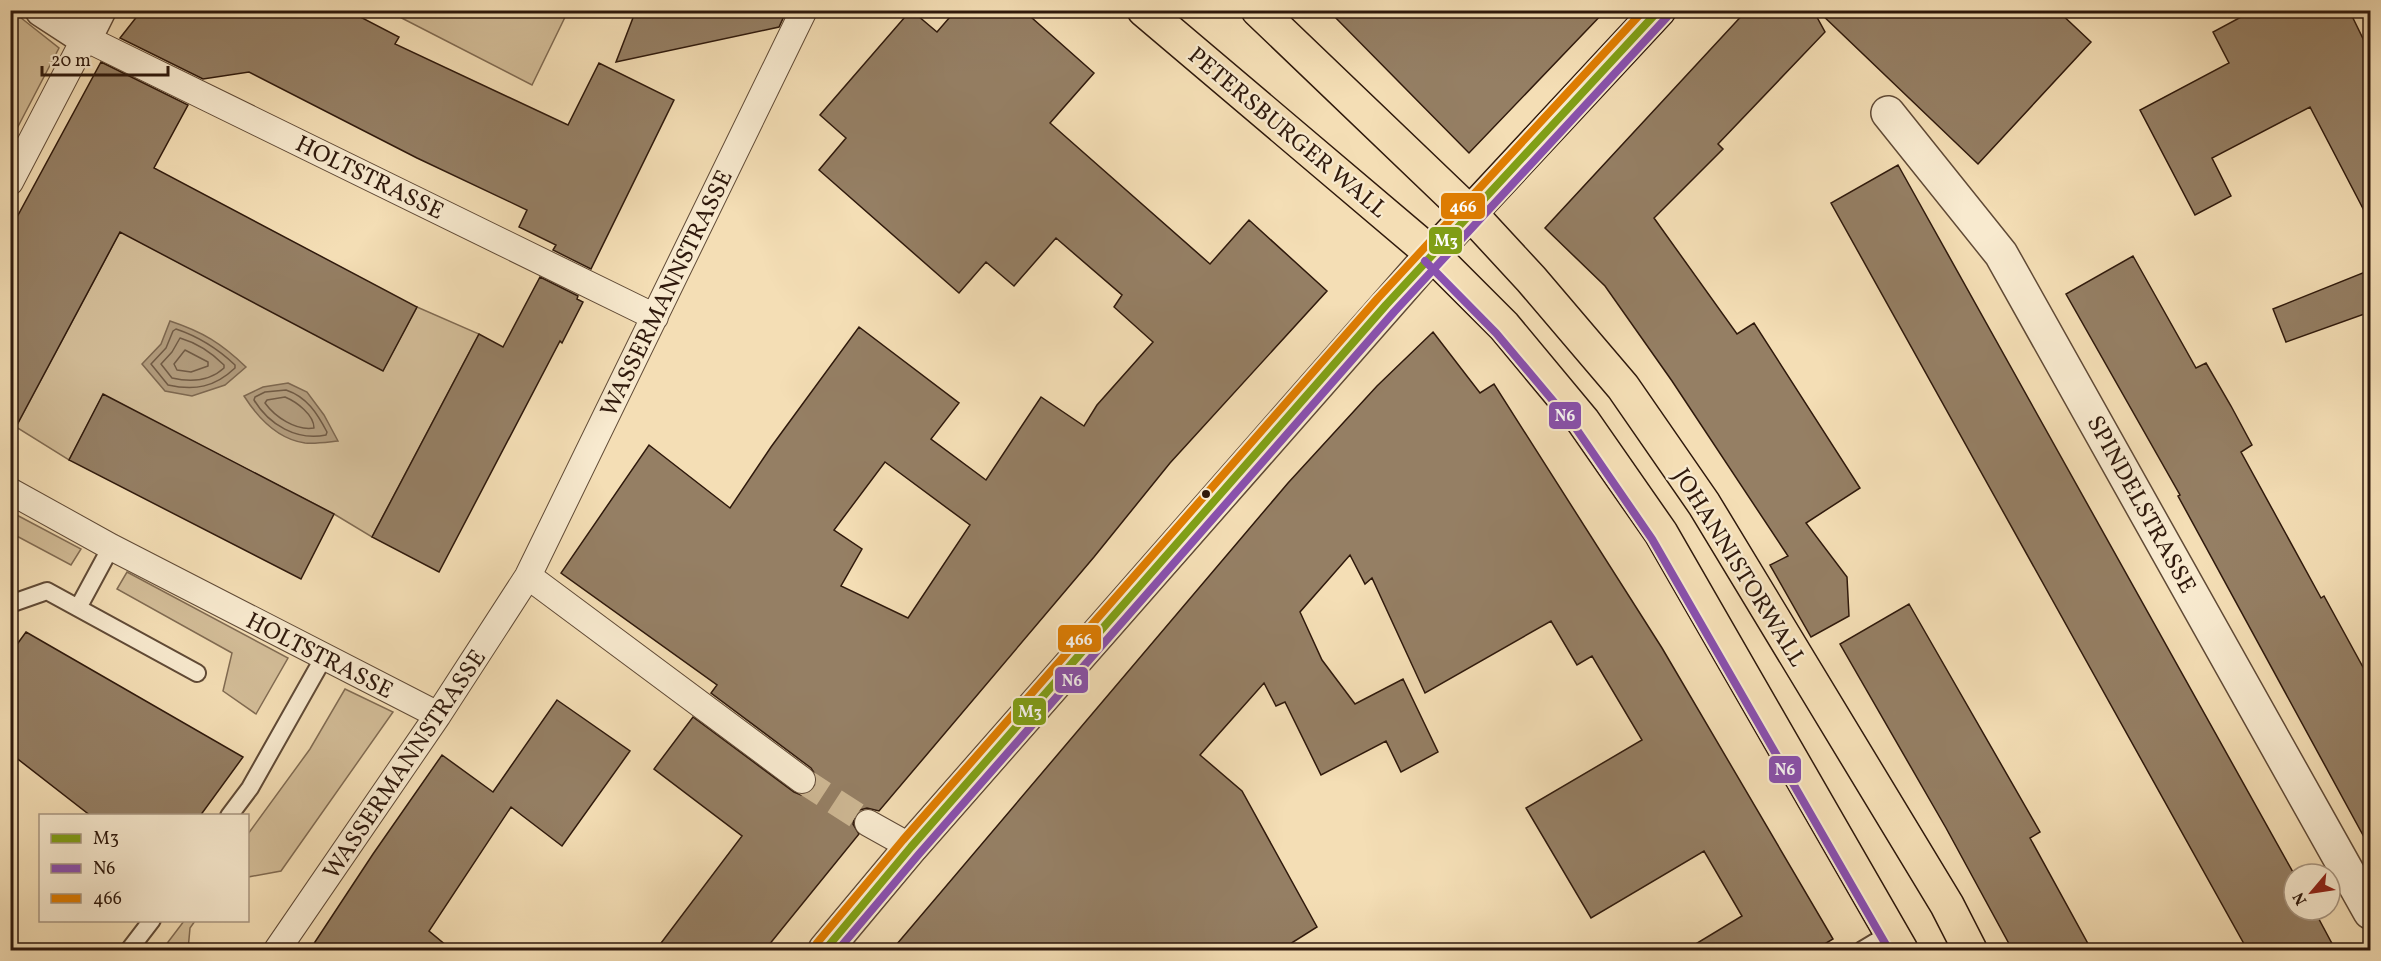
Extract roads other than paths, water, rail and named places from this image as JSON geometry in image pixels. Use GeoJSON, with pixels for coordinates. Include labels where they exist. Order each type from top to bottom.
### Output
{"type":"FeatureCollection","features":[{"type":"Feature","properties":{"kind":"main road","name":"PETERSBURGER WALL"},"geometry":{"type":"LineString","coordinates":[[1144,10],[1432,254]]}},
{"type":"Feature","properties":{"kind":"main road"},"geometry":{"type":"LineString","coordinates":[[1258,10],[1470,213]]}},
{"type":"Feature","properties":{"kind":"main road"},"geometry":{"type":"LineString","coordinates":[[1432,254],[1659,10]]}},
{"type":"Feature","properties":{"kind":"main road","name":"JOHANNISTORWALL"},"geometry":{"type":"LineString","coordinates":[[1470,213],[1531,279],[1623,387],[1704,504],[1947,905],[1970,951]]}},
{"type":"Feature","properties":{"kind":"main road","name":"JOHANNISTORWALL"},"geometry":{"type":"LineString","coordinates":[[1432,254],[1504,326],[1583,421],[1661,533],[1896,941]]}},
{"type":"Feature","properties":{"kind":"street"},"geometry":{"type":"LineString","coordinates":[[10,182],[92,24],[42,10]]}},
{"type":"Feature","properties":{"kind":"street","name":"WASSERMANNSTRASSE"},"geometry":{"type":"LineString","coordinates":[[278,951],[438,716],[528,576],[804,10]]}},
{"type":"Feature","properties":{"kind":"street","name":"HOLTSTRASSE"},"geometry":{"type":"LineString","coordinates":[[92,24],[655,317]]}},
{"type":"Feature","properties":{"kind":"street","name":"SPINDELSTRASSE"},"geometry":{"type":"LineString","coordinates":[[1888,113],[2001,254],[2370,912]]}},
{"type":"Feature","properties":{"kind":"street"},"geometry":{"type":"LineString","coordinates":[[825,951],[911,847],[1432,254]]}},
{"type":"Feature","properties":{"kind":"street","name":"HOLTSTRASSE"},"geometry":{"type":"LineString","coordinates":[[10,491],[111,547],[438,716]]}},
{"type":"Feature","properties":{"kind":"street"},"geometry":{"type":"LineString","coordinates":[[528,576],[802,780]]}},
{"type":"Feature","properties":{"kind":"street"},"geometry":{"type":"LineString","coordinates":[[868,823],[911,847]]}},
{"type":"Feature","properties":{"kind":"lane"},"geometry":{"type":"LineString","coordinates":[[78,608],[111,547]]}},
{"type":"Feature","properties":{"kind":"lane"},"geometry":{"type":"LineString","coordinates":[[10,604],[47,591],[197,673]]}},
{"type":"Feature","properties":{"kind":"lane"},"geometry":{"type":"LineString","coordinates":[[230,814],[250,788],[324,657]]}},
{"type":"Feature","properties":{"kind":"lane"},"geometry":{"type":"LineString","coordinates":[[129,951],[151,922]]}},
{"type":"Feature","properties":{"kind":"lane"},"geometry":{"type":"LineString","coordinates":[[1862,951],[1896,941]]}},
{"type":"Feature","properties":{"kind":"water"},"geometry":{"type":"Polygon","coordinates":[[[170,321],[211,339],[246,367],[225,385],[192,396],[165,391],[142,364],[161,344],[170,321]]]}},
{"type":"Feature","properties":{"kind":"water"},"geometry":{"type":"Polygon","coordinates":[[[288,383],[307,392],[324,415],[338,441],[305,443],[286,437],[269,426],[244,396],[263,387],[288,383]]]}},
{"type":"Feature","properties":{"kind":"tunnel"},"geometry":{"type":"LineString","coordinates":[[802,780],[868,823]]}}]}
